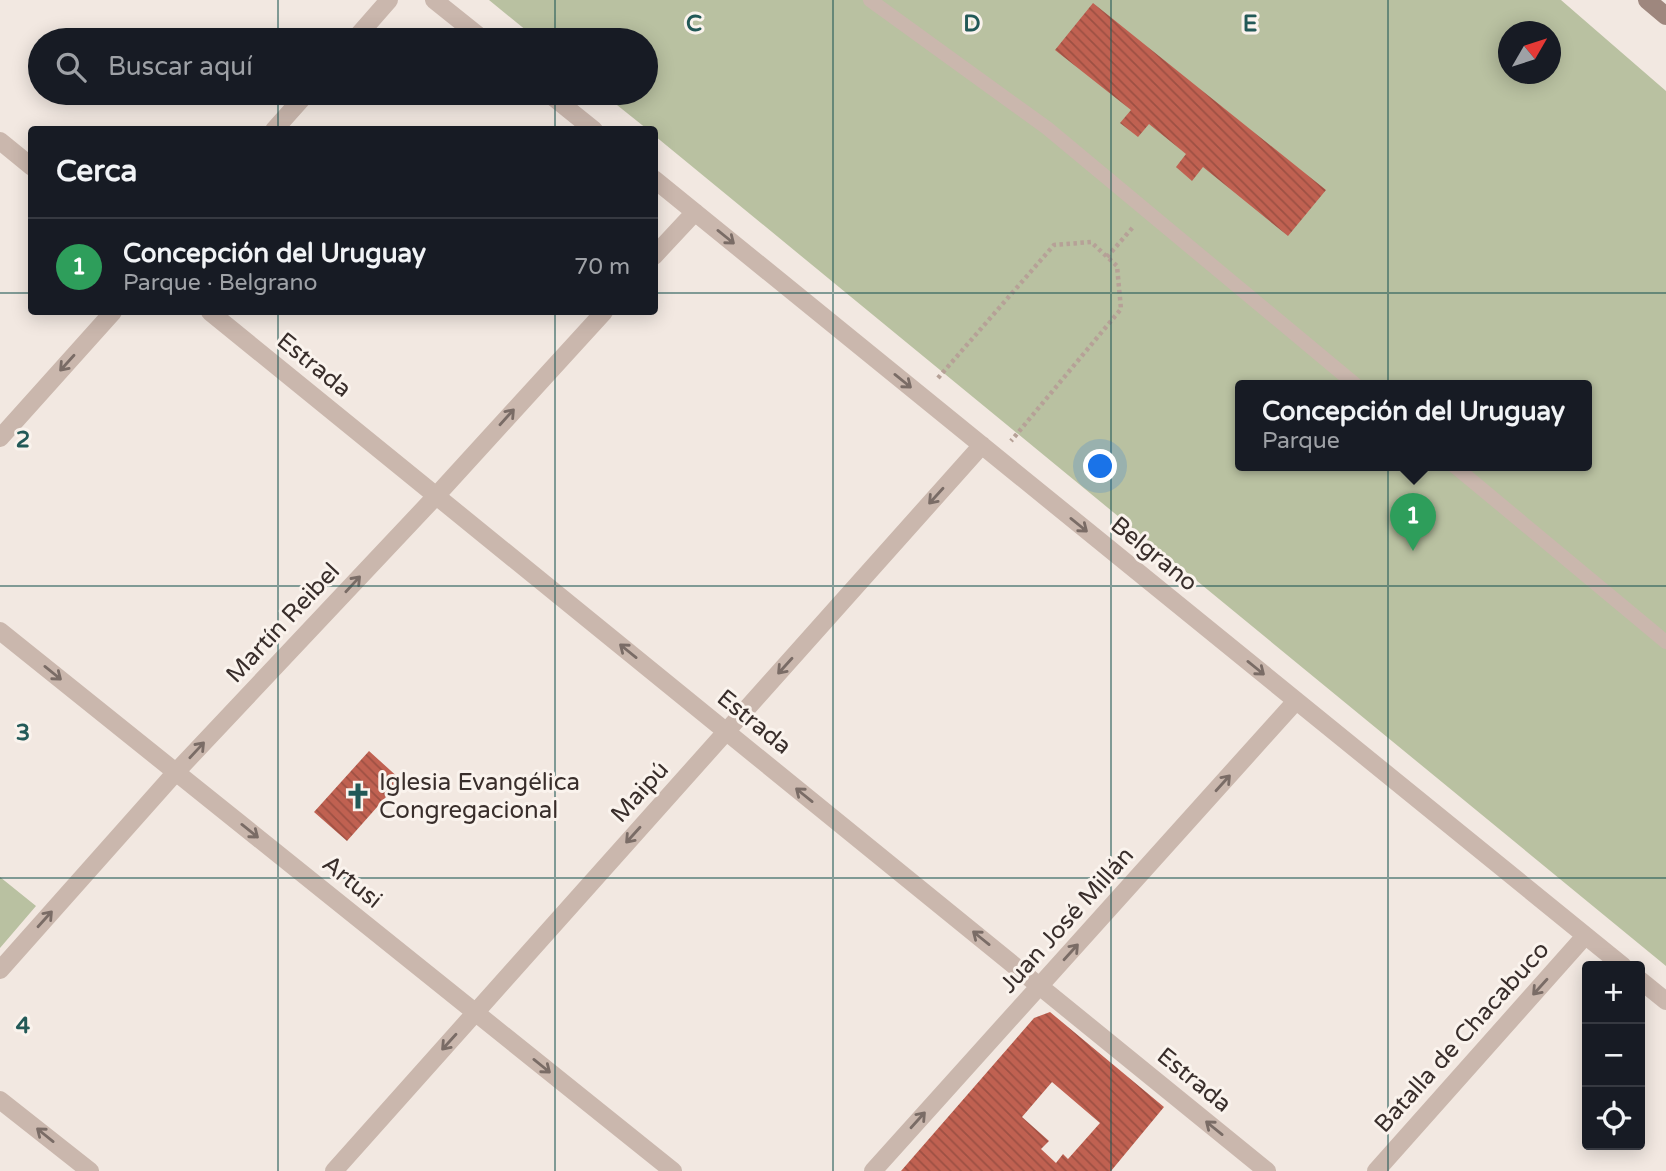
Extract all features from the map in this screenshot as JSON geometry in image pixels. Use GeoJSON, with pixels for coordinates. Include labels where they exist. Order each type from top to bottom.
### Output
{"type":"FeatureCollection","features":[{"type":"Feature","properties":{"kind":"main road"},"geometry":{"type":"LineString","coordinates":[[1647,0],[1666,16]]}},
{"type":"Feature","properties":{"kind":"street"},"geometry":{"type":"LineString","coordinates":[[364,28],[389,0]]}},
{"type":"Feature","properties":{"kind":"street"},"geometry":{"type":"LineString","coordinates":[[434,0],[469,28]]}},
{"type":"Feature","properties":{"kind":"street"},"geometry":{"type":"LineString","coordinates":[[278,126],[296,105]]}},
{"type":"Feature","properties":{"kind":"street"},"geometry":{"type":"LineString","coordinates":[[563,105],[589,126]]}},
{"type":"Feature","properties":{"kind":"street"},"geometry":{"type":"LineString","coordinates":[[0,141],[28,164]]}},
{"type":"Feature","properties":{"kind":"street","name":"Belgrano"},"geometry":{"type":"LineString","coordinates":[[658,182],[1617,961]]}},
{"type":"Feature","properties":{"kind":"street"},"geometry":{"type":"LineString","coordinates":[[658,252],[695,212]]}},
{"type":"Feature","properties":{"kind":"street"},"geometry":{"type":"LineString","coordinates":[[0,438],[110,315]]}},
{"type":"Feature","properties":{"kind":"street","name":"Estrada"},"geometry":{"type":"LineString","coordinates":[[214,315],[1268,1171]]}},
{"type":"Feature","properties":{"kind":"street","name":"Martín Reibel"},"geometry":{"type":"LineString","coordinates":[[0,970],[176,772],[436,496],[601,315]]}},
{"type":"Feature","properties":{"kind":"street","name":"Maipú"},"geometry":{"type":"LineString","coordinates":[[334,1171],[982,445]]}},
{"type":"Feature","properties":{"kind":"street","name":"Artusi"},"geometry":{"type":"LineString","coordinates":[[0,631],[673,1171]]}},
{"type":"Feature","properties":{"kind":"street","name":"Juan José Millán"},"geometry":{"type":"LineString","coordinates":[[873,1171],[1296,701]]}},
{"type":"Feature","properties":{"kind":"street","name":"Batalla de Chacabuco"},"geometry":{"type":"LineString","coordinates":[[1376,1171],[1585,936]]}},
{"type":"Feature","properties":{"kind":"street"},"geometry":{"type":"LineString","coordinates":[[1645,984],[1666,1001]]}},
{"type":"Feature","properties":{"kind":"street"},"geometry":{"type":"LineString","coordinates":[[0,1100],[90,1171]]}},
{"type":"Feature","properties":{"kind":"lane"},"geometry":{"type":"LineString","coordinates":[[870,0],[1047,128],[1350,380]]}},
{"type":"Feature","properties":{"kind":"lane"},"geometry":{"type":"LineString","coordinates":[[1460,471],[1666,642]]}},
{"type":"Feature","properties":{"kind":"path"},"geometry":{"type":"LineString","coordinates":[[1107,257],[1147,211]]}},
{"type":"Feature","properties":{"kind":"path"},"geometry":{"type":"LineString","coordinates":[[922,397],[1054,245],[1091,243],[1117,266],[1121,309],[998,458]]}},
{"type":"Feature","properties":{"kind":"green space"},"geometry":{"type":"Polygon","coordinates":[[[489,0],[1561,0],[1666,91],[1666,966],[658,138],[658,126],[643,126],[617,105],[658,105],[658,28],[523,28],[489,0]]]}},
{"type":"Feature","properties":{"kind":"green space"},"geometry":{"type":"Polygon","coordinates":[[[0,877],[36,906],[0,948],[0,877]]]}},
{"type":"Feature","properties":{"kind":"building"},"geometry":{"type":"Polygon","coordinates":[[[1093,3],[1326,190],[1288,236],[1203,167],[1192,181],[1176,167],[1186,154],[1149,124],[1138,137],[1120,123],[1131,110],[1055,50],[1093,3]]]}},
{"type":"Feature","properties":{"kind":"building","name":"Iglesia Evangélica Congregacional"},"geometry":{"type":"Polygon","coordinates":[[[369,751],[401,780],[347,841],[314,812],[369,751]]]}},
{"type":"Feature","properties":{"kind":"building"},"geometry":{"type":"Polygon","coordinates":[[[1050,1012],[1164,1107],[1111,1171],[901,1171],[1034,1018],[1050,1012]],[[1052,1082],[1022,1117],[1049,1141],[1041,1149],[1056,1163],[1063,1154],[1068,1159],[1100,1123],[1052,1082]]]}},
{"type":"Feature","properties":{"kind":"place","name":"Concepción del Uruguay"},"geometry":{"type":"Point","coordinates":[1413,551]}},
{"type":"Feature","properties":{"kind":"place","name":"Iglesia Evangélica Congregacional"},"geometry":{"type":"Point","coordinates":[358,796]}}]}
